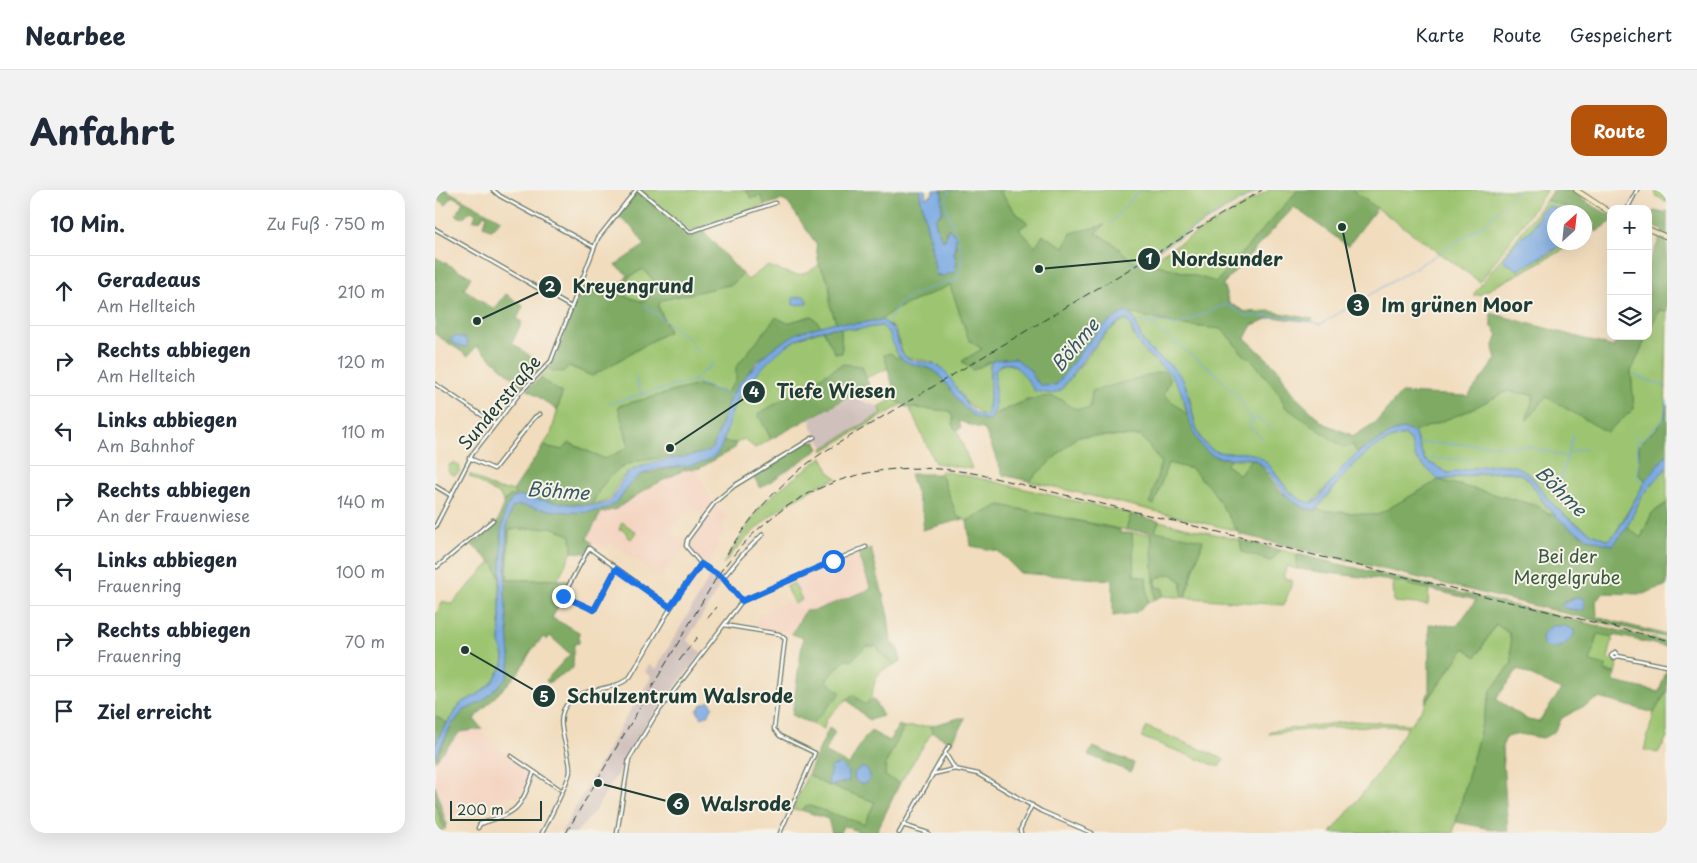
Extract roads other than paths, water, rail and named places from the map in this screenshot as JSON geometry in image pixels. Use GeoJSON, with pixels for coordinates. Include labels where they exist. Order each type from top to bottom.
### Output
{"type":"FeatureCollection","features":[{"type":"Feature","properties":{"kind":"street"},"geometry":{"type":"LineString","coordinates":[[493,190],[500,196],[594,247]]}},
{"type":"Feature","properties":{"kind":"street","name":"Sunderstraße"},"geometry":{"type":"LineString","coordinates":[[435,527],[469,458],[519,394],[551,361],[594,247],[602,232],[637,190],[690,232],[775,203]]}},
{"type":"Feature","properties":{"kind":"street"},"geometry":{"type":"LineString","coordinates":[[1576,190],[1607,210]]}},
{"type":"Feature","properties":{"kind":"street"},"geometry":{"type":"LineString","coordinates":[[1629,205],[1637,190]]}},
{"type":"Feature","properties":{"kind":"street"},"geometry":{"type":"LineString","coordinates":[[435,229],[571,307]]}},
{"type":"Feature","properties":{"kind":"street"},"geometry":{"type":"LineString","coordinates":[[1652,231],[1667,237]]}},
{"type":"Feature","properties":{"kind":"street"},"geometry":{"type":"LineString","coordinates":[[435,384],[495,424]]}},
{"type":"Feature","properties":{"kind":"street"},"geometry":{"type":"LineString","coordinates":[[469,458],[495,469],[535,417],[540,414]]}},
{"type":"Feature","properties":{"kind":"street"},"geometry":{"type":"LineString","coordinates":[[742,601],[723,578],[701,564],[686,543],[715,502],[733,486],[814,436]]}},
{"type":"Feature","properties":{"kind":"street"},"geometry":{"type":"LineString","coordinates":[[435,486],[450,495]]}},
{"type":"Feature","properties":{"kind":"street"},"geometry":{"type":"LineString","coordinates":[[435,565],[437,567],[493,520]]}},
{"type":"Feature","properties":{"kind":"street"},"geometry":{"type":"LineString","coordinates":[[723,578],[763,534]]}},
{"type":"Feature","properties":{"kind":"street"},"geometry":{"type":"LineString","coordinates":[[617,833],[629,759],[655,716],[742,601],[866,547]]}},
{"type":"Feature","properties":{"kind":"street"},"geometry":{"type":"LineString","coordinates":[[616,569],[594,610],[563,596],[589,548],[670,607]]}},
{"type":"Feature","properties":{"kind":"street"},"geometry":{"type":"LineString","coordinates":[[542,833],[551,817],[570,769],[561,724],[562,714],[567,704],[579,695],[627,680],[670,607],[701,564]]}},
{"type":"Feature","properties":{"kind":"street"},"geometry":{"type":"LineString","coordinates":[[724,625],[779,634],[785,639],[774,728],[780,736],[815,753],[780,833]]}},
{"type":"Feature","properties":{"kind":"street"},"geometry":{"type":"LineString","coordinates":[[1617,656],[1667,666]]}},
{"type":"Feature","properties":{"kind":"street"},"geometry":{"type":"LineString","coordinates":[[899,833],[949,746]]}},
{"type":"Feature","properties":{"kind":"street"},"geometry":{"type":"LineString","coordinates":[[945,753],[955,769]]}},
{"type":"Feature","properties":{"kind":"street"},"geometry":{"type":"LineString","coordinates":[[511,756],[561,790]]}},
{"type":"Feature","properties":{"kind":"street"},"geometry":{"type":"LineString","coordinates":[[933,774],[955,769],[989,779],[1032,805],[1091,833]]}},
{"type":"Feature","properties":{"kind":"street"},"geometry":{"type":"LineString","coordinates":[[478,828],[480,824],[508,814],[517,808],[534,772]]}},
{"type":"Feature","properties":{"kind":"street"},"geometry":{"type":"LineString","coordinates":[[1021,833],[1020,830],[1032,805]]}},
{"type":"Feature","properties":{"kind":"street"},"geometry":{"type":"LineString","coordinates":[[903,825],[928,833]]}},
{"type":"Feature","properties":{"kind":"water"},"geometry":{"type":"Polygon","coordinates":[[[919,190],[925,190],[926,198],[933,194],[933,190],[942,190],[942,212],[936,217],[935,223],[942,240],[945,240],[948,228],[956,237],[954,254],[957,263],[954,272],[943,276],[936,274],[919,190]]]}},
{"type":"Feature","properties":{"kind":"water"},"geometry":{"type":"Polygon","coordinates":[[[1547,207],[1547,250],[1554,250],[1518,270],[1505,262],[1504,258],[1518,240],[1532,229],[1542,210],[1547,207]]]}},
{"type":"Feature","properties":{"kind":"water"},"geometry":{"type":"Polygon","coordinates":[[[804,296],[807,304],[793,305],[793,298],[804,296]]]}},
{"type":"Feature","properties":{"kind":"water"},"geometry":{"type":"Polygon","coordinates":[[[1125,312],[1132,317],[1144,343],[1176,370],[1184,382],[1198,433],[1208,447],[1214,451],[1258,456],[1271,467],[1293,495],[1311,503],[1317,500],[1343,467],[1357,453],[1395,431],[1403,429],[1414,432],[1425,460],[1448,473],[1501,464],[1523,470],[1529,474],[1563,514],[1585,529],[1608,540],[1617,532],[1646,480],[1667,454],[1667,467],[1642,496],[1627,527],[1613,545],[1584,536],[1559,519],[1551,512],[1531,483],[1520,474],[1491,472],[1439,480],[1416,459],[1411,442],[1405,435],[1391,439],[1366,454],[1344,475],[1316,510],[1306,508],[1290,499],[1260,463],[1255,460],[1249,458],[1222,458],[1209,453],[1203,447],[1194,434],[1179,387],[1169,374],[1141,347],[1127,320],[1119,322],[1101,338],[1061,390],[1052,394],[1035,391],[1023,374],[1013,365],[1007,363],[1001,365],[995,370],[995,410],[990,420],[981,419],[966,410],[933,370],[910,363],[901,358],[889,334],[882,326],[821,330],[810,333],[791,343],[773,357],[751,381],[735,404],[720,450],[710,459],[695,464],[647,472],[636,478],[610,507],[598,511],[557,511],[519,505],[512,508],[507,524],[505,594],[510,656],[509,671],[506,679],[483,701],[463,711],[451,726],[435,758],[435,746],[441,733],[461,703],[477,695],[491,684],[503,665],[504,657],[500,643],[501,532],[506,508],[512,499],[519,496],[566,504],[603,504],[610,501],[625,476],[636,469],[662,461],[707,452],[713,448],[729,401],[739,383],[770,350],[797,333],[836,322],[854,324],[881,320],[893,329],[900,349],[906,357],[915,361],[934,364],[943,369],[970,408],[983,416],[987,414],[990,394],[990,365],[994,360],[1015,358],[1031,371],[1033,378],[1042,386],[1056,385],[1078,354],[1095,335],[1114,318],[1125,312]]]}},
{"type":"Feature","properties":{"kind":"water"},"geometry":{"type":"Polygon","coordinates":[[[455,336],[465,338],[468,344],[467,347],[459,346],[449,340],[455,336]]]}},
{"type":"Feature","properties":{"kind":"water"},"geometry":{"type":"Polygon","coordinates":[[[1578,597],[1584,599],[1584,609],[1582,611],[1564,608],[1561,605],[1578,597]]]}},
{"type":"Feature","properties":{"kind":"water"},"geometry":{"type":"Polygon","coordinates":[[[1551,626],[1565,626],[1574,630],[1574,635],[1560,647],[1548,647],[1543,645],[1542,636],[1551,626]]]}},
{"type":"Feature","properties":{"kind":"water"},"geometry":{"type":"Polygon","coordinates":[[[709,701],[713,706],[708,715],[702,718],[697,711],[701,705],[709,701]]]}},
{"type":"Feature","properties":{"kind":"water"},"geometry":{"type":"Polygon","coordinates":[[[840,764],[849,772],[849,781],[830,786],[828,782],[831,767],[840,764]]]}},
{"type":"Feature","properties":{"kind":"water"},"geometry":{"type":"Polygon","coordinates":[[[859,768],[865,768],[870,773],[868,782],[859,784],[854,779],[854,773],[859,768]]]}},
{"type":"Feature","properties":{"kind":"waterway"},"geometry":{"type":"LineString","coordinates":[[886,323],[892,317],[897,306],[907,298],[934,286],[955,282],[962,260],[958,240],[947,211],[946,200],[949,190]]}},
{"type":"Feature","properties":{"kind":"waterway"},"geometry":{"type":"LineString","coordinates":[[1110,224],[1139,190]]}},
{"type":"Feature","properties":{"kind":"waterway"},"geometry":{"type":"LineString","coordinates":[[1131,265],[1258,190]]}},
{"type":"Feature","properties":{"kind":"waterway"},"geometry":{"type":"LineString","coordinates":[[1149,323],[1159,321],[1175,326],[1227,304],[1246,316],[1287,317],[1321,324],[1438,254],[1487,222],[1518,190]]}},
{"type":"Feature","properties":{"kind":"waterway"},"geometry":{"type":"LineString","coordinates":[[644,305],[690,340]]}},
{"type":"Feature","properties":{"kind":"waterway"},"geometry":{"type":"LineString","coordinates":[[1135,321],[1149,323],[1213,371],[1238,397],[1253,422]]}},
{"type":"Feature","properties":{"kind":"waterway"},"geometry":{"type":"LineString","coordinates":[[691,345],[699,352]]}},
{"type":"Feature","properties":{"kind":"waterway"},"geometry":{"type":"LineString","coordinates":[[610,403],[692,381],[713,364],[709,360]]}},
{"type":"Feature","properties":{"kind":"waterway"},"geometry":{"type":"LineString","coordinates":[[1634,375],[1667,387]]}},
{"type":"Feature","properties":{"kind":"waterway"},"geometry":{"type":"LineString","coordinates":[[635,377],[642,394]]}},
{"type":"Feature","properties":{"kind":"waterway"},"geometry":{"type":"LineString","coordinates":[[693,381],[733,397]]}},
{"type":"Feature","properties":{"kind":"waterway"},"geometry":{"type":"LineString","coordinates":[[1645,484],[1637,478],[1639,464],[1637,443],[1663,421],[1667,400]]}},
{"type":"Feature","properties":{"kind":"waterway"},"geometry":{"type":"LineString","coordinates":[[1263,439],[1249,426],[1256,417],[1271,430]]}},
{"type":"Feature","properties":{"kind":"waterway"},"geometry":{"type":"LineString","coordinates":[[1629,430],[1639,440]]}},
{"type":"Feature","properties":{"kind":"waterway","name":"Böhme"},"geometry":{"type":"LineString","coordinates":[[1559,486],[1573,435]]}},
{"type":"Feature","properties":{"kind":"waterway","name":"Böhme"},"geometry":{"type":"LineString","coordinates":[[1419,443],[1527,446],[1567,457]]}},
{"type":"Feature","properties":{"kind":"waterway"},"geometry":{"type":"LineString","coordinates":[[1570,453],[1586,448]]}},
{"type":"Feature","properties":{"kind":"waterway"},"geometry":{"type":"LineString","coordinates":[[1429,459],[1471,459]]}},
{"type":"Feature","properties":{"kind":"railway"},"geometry":{"type":"LineString","coordinates":[[727,554],[747,524],[769,498],[822,453],[1262,190]]}},
{"type":"Feature","properties":{"kind":"railway"},"geometry":{"type":"LineString","coordinates":[[566,833],[718,575],[743,544],[771,518],[800,498],[831,483],[865,473],[901,469],[938,469],[978,474],[1667,640]]}},
{"type":"Feature","properties":{"kind":"railway"},"geometry":{"type":"LineString","coordinates":[[707,619],[717,607]]}},
{"type":"Feature","properties":{"kind":"railway"},"geometry":{"type":"LineString","coordinates":[[679,661],[697,637]]}},
{"type":"Feature","properties":{"kind":"place","name":"Im grünen Moor"},"geometry":{"type":"Point","coordinates":[1342,227]}},
{"type":"Feature","properties":{"kind":"place","name":"Nordsunder"},"geometry":{"type":"Point","coordinates":[1039,269]}},
{"type":"Feature","properties":{"kind":"place","name":"Kreyengrund"},"geometry":{"type":"Point","coordinates":[477,321]}},
{"type":"Feature","properties":{"kind":"place","name":"Tiefe Wiesen"},"geometry":{"type":"Point","coordinates":[670,448]}},
{"type":"Feature","properties":{"kind":"place","name":"Schulzentrum Walsrode"},"geometry":{"type":"Point","coordinates":[465,650]}},
{"type":"Feature","properties":{"kind":"place","name":"Walsrode"},"geometry":{"type":"Point","coordinates":[598,783]}},
{"type":"Feature","properties":{"kind":"park label","name":"Bei der Mergelgrube"},"geometry":{"type":"Point","coordinates":[1567,567]}}]}
